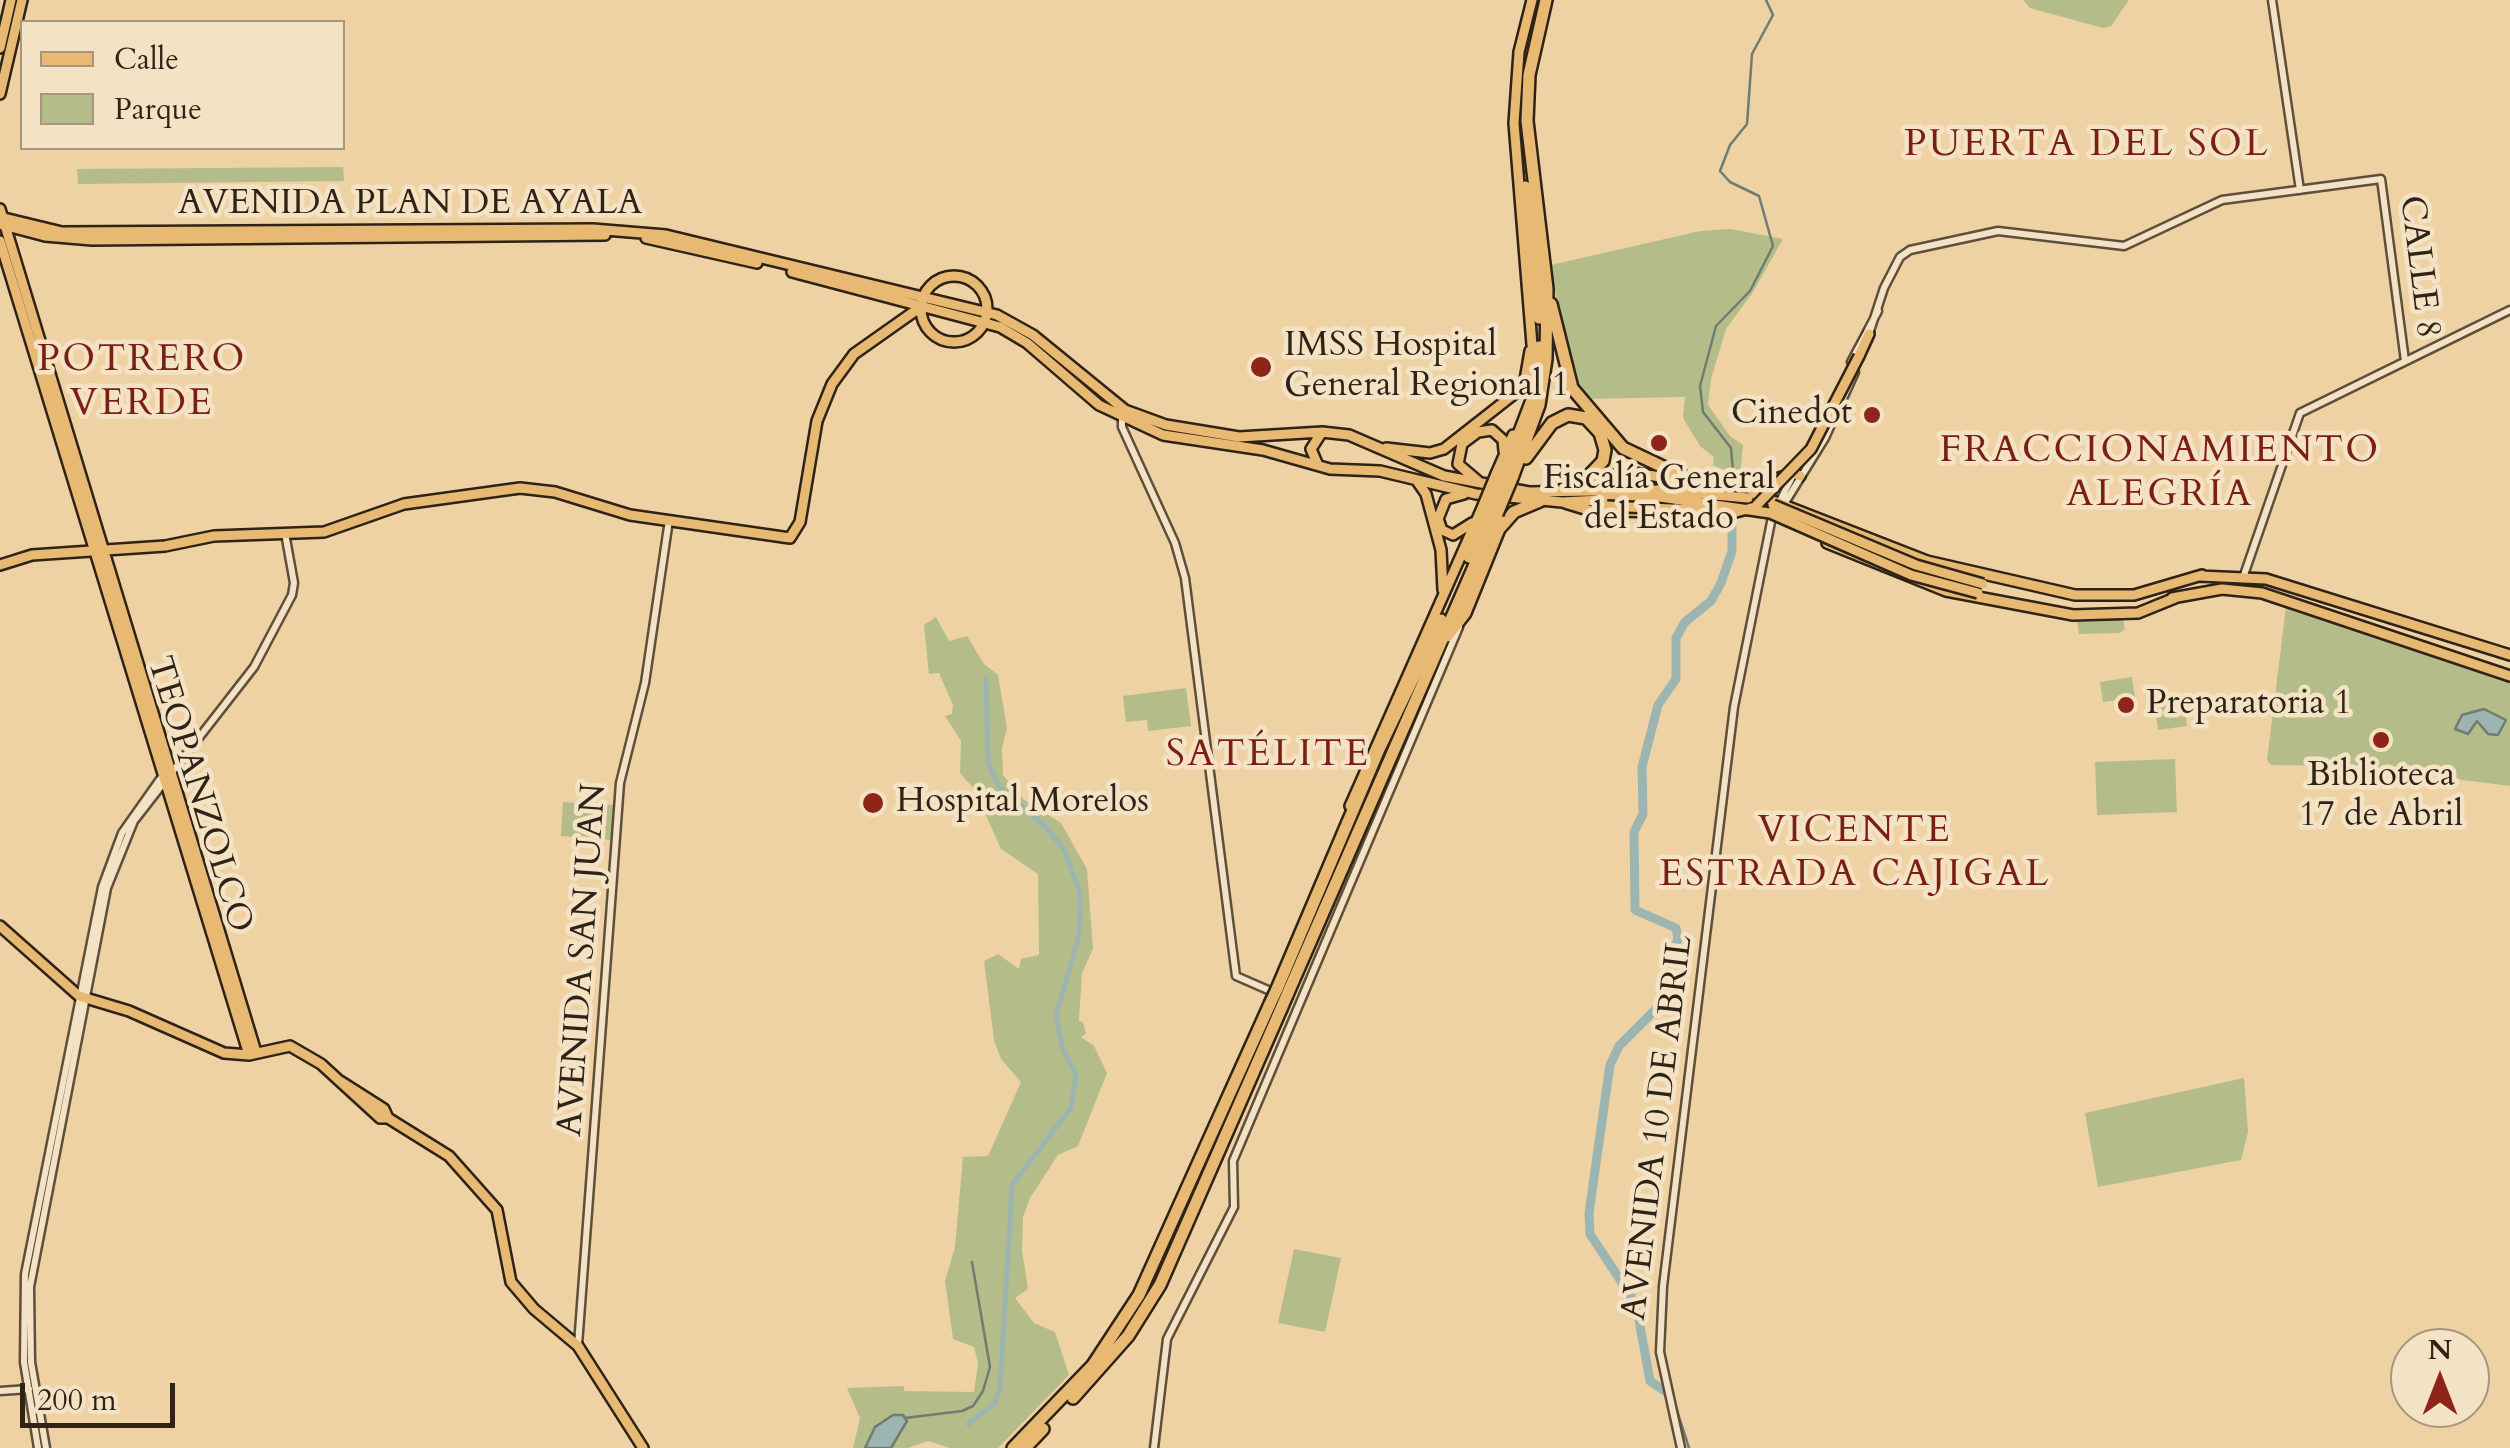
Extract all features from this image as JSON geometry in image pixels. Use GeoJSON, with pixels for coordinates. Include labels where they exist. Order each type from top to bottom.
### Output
{"type":"FeatureCollection","features":[{"type":"Feature","properties":{"kind":"highway"},"geometry":{"type":"LineString","coordinates":[[1013,1448],[1093,1365],[1148,1278],[1283,999],[1346,823],[1524,427],[1536,380],[1540,334],[1522,150],[1521,80],[1535,0]]}},
{"type":"Feature","properties":{"kind":"highway"},"geometry":{"type":"LineString","coordinates":[[1533,247],[1527,121],[1529,75],[1548,0]]}},
{"type":"Feature","properties":{"kind":"highway"},"geometry":{"type":"LineString","coordinates":[[1535,262],[1547,289],[1572,388],[1623,448],[1699,484]]}},
{"type":"Feature","properties":{"kind":"highway"},"geometry":{"type":"LineString","coordinates":[[1502,476],[1532,429],[1544,381],[1547,289]]}},
{"type":"Feature","properties":{"kind":"highway"},"geometry":{"type":"LineString","coordinates":[[1502,476],[1546,429],[1560,418],[1576,416],[1594,424],[1605,450],[1603,461],[1581,484]]}},
{"type":"Feature","properties":{"kind":"highway"},"geometry":{"type":"LineString","coordinates":[[1436,651],[1465,613],[1499,529],[1514,512],[1543,497]]}},
{"type":"Feature","properties":{"kind":"highway"},"geometry":{"type":"LineString","coordinates":[[1026,1448],[1097,1373],[1150,1302],[1436,651],[1487,511]]}},
{"type":"Feature","properties":{"kind":"main road"},"geometry":{"type":"LineString","coordinates":[[0,48],[11,0]]}},
{"type":"Feature","properties":{"kind":"main road"},"geometry":{"type":"LineString","coordinates":[[0,94],[22,0]]}},
{"type":"Feature","properties":{"kind":"main road"},"geometry":{"type":"LineString","coordinates":[[2,219],[25,304]]}},
{"type":"Feature","properties":{"kind":"main road","name":"AVENIDA PLAN DE AYALA"},"geometry":{"type":"LineString","coordinates":[[2,219],[62,239],[92,240],[515,233],[652,239],[984,317],[1027,343],[1122,414],[1163,435],[1263,450],[1318,464],[1380,471],[1476,494],[1543,497]]}},
{"type":"Feature","properties":{"kind":"main road"},"geometry":{"type":"LineString","coordinates":[[0,241],[25,304]]}},
{"type":"Feature","properties":{"kind":"main road"},"geometry":{"type":"LineString","coordinates":[[1504,456],[1526,401],[1535,262]]}},
{"type":"Feature","properties":{"kind":"main road"},"geometry":{"type":"LineString","coordinates":[[909,316],[906,297],[956,275],[975,283],[997,315]]}},
{"type":"Feature","properties":{"kind":"main road"},"geometry":{"type":"LineString","coordinates":[[0,566],[32,555],[165,546],[214,536],[338,530],[388,508],[520,488],[555,492],[601,508],[790,538],[800,522],[817,421],[832,384],[854,354],[909,316],[935,282]]}},
{"type":"Feature","properties":{"kind":"main road"},"geometry":{"type":"LineString","coordinates":[[972,336],[984,317],[982,294]]}},
{"type":"Feature","properties":{"kind":"main road"},"geometry":{"type":"LineString","coordinates":[[923,301],[926,326]]}},
{"type":"Feature","properties":{"kind":"main road","name":"TEOPANZOLCO"},"geometry":{"type":"LineString","coordinates":[[25,304],[106,551],[134,664]]}},
{"type":"Feature","properties":{"kind":"main road","name":"TEOPANZOLCO"},"geometry":{"type":"LineString","coordinates":[[25,304],[94,552],[168,769],[252,1054]]}},
{"type":"Feature","properties":{"kind":"main road","name":"AVENIDA PLAN DE AYALA"},"geometry":{"type":"LineString","coordinates":[[984,317],[997,315],[1033,334],[1122,414],[1239,437],[1322,432],[1349,435],[1444,476],[1543,497]]}},
{"type":"Feature","properties":{"kind":"main road"},"geometry":{"type":"LineString","coordinates":[[898,322],[926,326],[947,341],[1000,327]]}},
{"type":"Feature","properties":{"kind":"main road"},"geometry":{"type":"LineString","coordinates":[[1380,471],[1388,465],[1384,449],[1430,452],[1459,438],[1518,391],[1525,380],[1533,334]]}},
{"type":"Feature","properties":{"kind":"main road"},"geometry":{"type":"LineString","coordinates":[[1564,497],[1736,512],[1759,505],[1811,449],[1869,334]]}},
{"type":"Feature","properties":{"kind":"main road"},"geometry":{"type":"LineString","coordinates":[[1485,485],[1458,464],[1462,444],[1478,432],[1492,430],[1503,440],[1502,476]]}},
{"type":"Feature","properties":{"kind":"main road"},"geometry":{"type":"LineString","coordinates":[[1318,464],[1311,449],[1322,432]]}},
{"type":"Feature","properties":{"kind":"main road"},"geometry":{"type":"LineString","coordinates":[[1543,497],[1637,472],[1745,490],[1921,583],[1969,596],[2102,617],[2138,613],[2175,598]]}},
{"type":"Feature","properties":{"kind":"main road"},"geometry":{"type":"LineString","coordinates":[[1745,490],[1797,475]]}},
{"type":"Feature","properties":{"kind":"main road"},"geometry":{"type":"LineString","coordinates":[[1415,478],[1426,494],[1441,550],[1442,598]]}},
{"type":"Feature","properties":{"kind":"main road"},"geometry":{"type":"LineString","coordinates":[[1768,483],[1778,508]]}},
{"type":"Feature","properties":{"kind":"main road"},"geometry":{"type":"LineString","coordinates":[[1699,484],[1708,498],[1699,510]]}},
{"type":"Feature","properties":{"kind":"main road"},"geometry":{"type":"LineString","coordinates":[[1543,497],[1660,490],[1748,498],[1946,576],[2082,600],[2136,596],[2202,576]]}},
{"type":"Feature","properties":{"kind":"main road"},"geometry":{"type":"LineString","coordinates":[[1476,494],[1446,499],[1438,519],[1442,530],[1453,535],[1467,529],[1487,511]]}},
{"type":"Feature","properties":{"kind":"main road"},"geometry":{"type":"LineString","coordinates":[[1564,497],[1575,508],[1613,512],[1778,508]]}},
{"type":"Feature","properties":{"kind":"main road"},"geometry":{"type":"LineString","coordinates":[[1605,503],[1674,498],[1746,506],[1911,574],[2082,612],[2136,608],[2205,590],[2242,590],[2333,616],[2510,676]]}},
{"type":"Feature","properties":{"kind":"main road"},"geometry":{"type":"LineString","coordinates":[[1726,510],[1778,508],[1840,524],[1967,574],[2075,595],[2134,595],[2202,576],[2244,575],[2510,655]]}},
{"type":"Feature","properties":{"kind":"main road"},"geometry":{"type":"LineString","coordinates":[[1346,823],[1354,790],[1442,598],[1487,511]]}},
{"type":"Feature","properties":{"kind":"main road"},"geometry":{"type":"LineString","coordinates":[[2333,616],[2338,601]]}},
{"type":"Feature","properties":{"kind":"main road"},"geometry":{"type":"LineString","coordinates":[[0,926],[36,953],[82,997],[129,1011],[224,1054],[252,1054],[290,1046],[384,1110],[388,1118],[448,1156],[493,1204],[511,1282],[578,1346],[643,1448]]}},
{"type":"Feature","properties":{"kind":"street"},"geometry":{"type":"LineString","coordinates":[[1818,442],[1900,257],[1910,250],[1998,231],[2130,244],[2222,200],[2300,190],[2272,0]]}},
{"type":"Feature","properties":{"kind":"street","name":"CALLE 8"},"geometry":{"type":"LineString","coordinates":[[2300,190],[2381,179],[2405,361]]}},
{"type":"Feature","properties":{"kind":"street"},"geometry":{"type":"LineString","coordinates":[[2244,575],[2300,413],[2510,310]]}},
{"type":"Feature","properties":{"kind":"street"},"geometry":{"type":"LineString","coordinates":[[1818,442],[1873,313],[1878,311]]}},
{"type":"Feature","properties":{"kind":"street"},"geometry":{"type":"LineString","coordinates":[[1122,414],[1174,543],[1192,637],[1236,976],[1283,999]]}},
{"type":"Feature","properties":{"kind":"street","name":"AVENIDA 10 DE ABRIL"},"geometry":{"type":"LineString","coordinates":[[1681,1448],[1660,1352],[1660,1315],[1734,707],[1778,508],[1818,442]]}},
{"type":"Feature","properties":{"kind":"street","name":"AVENIDA SAN JUAN"},"geometry":{"type":"LineString","coordinates":[[578,1346],[620,784],[645,682],[669,520]]}},
{"type":"Feature","properties":{"kind":"street"},"geometry":{"type":"LineString","coordinates":[[42,1447],[31,1389],[25,1274],[104,888],[122,833],[168,769],[254,668],[292,595],[294,582],[285,533]]}},
{"type":"Feature","properties":{"kind":"street"},"geometry":{"type":"LineString","coordinates":[[1154,1448],[1167,1338],[1234,1208],[1233,1161],[1283,999],[1465,613]]}},
{"type":"Feature","properties":{"kind":"street"},"geometry":{"type":"LineString","coordinates":[[0,1390],[31,1389]]}},
{"type":"Feature","properties":{"kind":"green space"},"geometry":{"type":"Polygon","coordinates":[[[2023,0],[2129,0],[2111,26],[2103,28],[2030,8],[2023,0]]]}},
{"type":"Feature","properties":{"kind":"green space"},"geometry":{"type":"Polygon","coordinates":[[[343,167],[344,181],[78,184],[77,169],[343,167]]]}},
{"type":"Feature","properties":{"kind":"green space"},"geometry":{"type":"Polygon","coordinates":[[[1731,229],[1783,239],[1753,292],[1726,329],[1711,379],[1708,405],[1730,436],[1743,445],[1740,477],[1713,465],[1714,457],[1700,446],[1683,418],[1685,397],[1585,399],[1566,361],[1551,265],[1700,231],[1731,229]]]}},
{"type":"Feature","properties":{"kind":"green space"},"geometry":{"type":"Polygon","coordinates":[[[2286,607],[2510,679],[2510,786],[2352,766],[2271,765],[2267,760],[2286,607]]]}},
{"type":"Feature","properties":{"kind":"green space"},"geometry":{"type":"Polygon","coordinates":[[[936,617],[949,641],[967,636],[984,664],[998,675],[1007,728],[1002,748],[1003,775],[1023,799],[1061,823],[1087,869],[1093,949],[1082,973],[1079,1021],[1083,1022],[1086,1034],[1081,1037],[1094,1046],[1107,1073],[1078,1146],[1058,1155],[1030,1198],[1023,1217],[1022,1250],[1028,1289],[1015,1298],[1034,1323],[1055,1332],[1069,1375],[998,1448],[950,1448],[928,1441],[908,1448],[853,1448],[860,1418],[847,1388],[904,1386],[904,1391],[974,1392],[978,1363],[974,1347],[953,1339],[945,1281],[955,1247],[963,1157],[988,1156],[1021,1082],[1001,1059],[994,1040],[984,961],[998,954],[1019,969],[1021,959],[1039,955],[1038,874],[1001,849],[974,789],[960,773],[961,741],[945,716],[952,714],[953,705],[939,673],[929,674],[924,625],[936,617]]]}},
{"type":"Feature","properties":{"kind":"green space"},"geometry":{"type":"Polygon","coordinates":[[[2123,619],[2125,629],[2120,633],[2079,634],[2077,621],[2123,619]]]}},
{"type":"Feature","properties":{"kind":"green space"},"geometry":{"type":"Polygon","coordinates":[[[2132,677],[2135,698],[2103,702],[2100,682],[2132,677]]]}},
{"type":"Feature","properties":{"kind":"green space"},"geometry":{"type":"Polygon","coordinates":[[[1186,688],[1191,726],[1148,731],[1147,720],[1126,722],[1123,696],[1186,688]]]}},
{"type":"Feature","properties":{"kind":"green space"},"geometry":{"type":"Polygon","coordinates":[[[2184,702],[2187,726],[2158,730],[2155,706],[2184,702]]]}},
{"type":"Feature","properties":{"kind":"green space"},"geometry":{"type":"Polygon","coordinates":[[[2175,759],[2177,812],[2097,815],[2095,762],[2175,759]]]}},
{"type":"Feature","properties":{"kind":"green space"},"geometry":{"type":"Polygon","coordinates":[[[563,802],[613,805],[612,840],[561,836],[563,802]]]}},
{"type":"Feature","properties":{"kind":"green space"},"geometry":{"type":"Polygon","coordinates":[[[2244,1078],[2248,1132],[2241,1160],[2098,1187],[2085,1113],[2244,1078]]]}},
{"type":"Feature","properties":{"kind":"green space"},"geometry":{"type":"Polygon","coordinates":[[[1294,1249],[1341,1258],[1325,1332],[1278,1323],[1294,1249]]]}},
{"type":"Feature","properties":{"kind":"water"},"geometry":{"type":"Polygon","coordinates":[[[2484,709],[2506,720],[2498,735],[2488,734],[2477,721],[2468,734],[2455,729],[2462,715],[2484,709]]]}},
{"type":"Feature","properties":{"kind":"water"},"geometry":{"type":"Polygon","coordinates":[[[893,1415],[903,1415],[907,1421],[891,1448],[865,1448],[875,1427],[893,1415]]]}},
{"type":"Feature","properties":{"kind":"waterway"},"geometry":{"type":"LineString","coordinates":[[1733,472],[1731,448],[1703,412],[1700,386],[1716,326],[1750,291],[1773,246],[1759,196],[1730,182],[1720,171],[1730,145],[1747,124],[1752,54],[1773,15],[1766,0]]}},
{"type":"Feature","properties":{"kind":"waterway"},"geometry":{"type":"LineString","coordinates":[[1669,1394],[1650,1381],[1636,1304],[1590,1234],[1589,1213],[1610,1065],[1619,1046],[1663,1002],[1668,962],[1678,939],[1676,928],[1635,910],[1634,832],[1643,814],[1642,767],[1658,705],[1676,679],[1676,638],[1685,622],[1711,601],[1721,583],[1732,551],[1732,527]]}},
{"type":"Feature","properties":{"kind":"waterway"},"geometry":{"type":"LineString","coordinates":[[968,1424],[995,1403],[1000,1388],[1012,1185],[1071,1108],[1076,1075],[1062,1048],[1056,1015],[1079,936],[1080,911],[1080,893],[1064,850],[1046,827],[999,787],[988,762],[986,679]]}},
{"type":"Feature","properties":{"kind":"waterway"},"geometry":{"type":"LineString","coordinates":[[905,1418],[962,1411],[973,1406],[983,1391],[990,1367],[972,1262]]}},
{"type":"Feature","properties":{"kind":"waterway"},"geometry":{"type":"LineString","coordinates":[[1673,1398],[1689,1448]]}},
{"type":"Feature","properties":{"kind":"place","name":"IMSS Hospital General Regional 1"},"geometry":{"type":"Point","coordinates":[1261,367]}},
{"type":"Feature","properties":{"kind":"place","name":"Cinedot"},"geometry":{"type":"Point","coordinates":[1872,415]}},
{"type":"Feature","properties":{"kind":"place","name":"Fiscalía General del Estado"},"geometry":{"type":"Point","coordinates":[1659,443]}},
{"type":"Feature","properties":{"kind":"place","name":"Preparatoria 1"},"geometry":{"type":"Point","coordinates":[2126,705]}},
{"type":"Feature","properties":{"kind":"place","name":"Biblioteca 17 de Abril"},"geometry":{"type":"Point","coordinates":[2381,740]}},
{"type":"Feature","properties":{"kind":"place","name":"Hospital Morelos"},"geometry":{"type":"Point","coordinates":[873,803]}},
{"type":"Feature","properties":{"kind":"district","name":"PUERTA DEL SOL"},"geometry":{"type":"Point","coordinates":[2087,146]}},
{"type":"Feature","properties":{"kind":"district","name":"POTRERO VERDE"},"geometry":{"type":"Point","coordinates":[142,383]}},
{"type":"Feature","properties":{"kind":"district","name":"FRACCIONAMIENTO ALEGRÍA"},"geometry":{"type":"Point","coordinates":[2160,474]}},
{"type":"Feature","properties":{"kind":"district","name":"SATÉLITE"},"geometry":{"type":"Point","coordinates":[1268,756]}},
{"type":"Feature","properties":{"kind":"district","name":"VICENTE ESTRADA CAJIGAL"},"geometry":{"type":"Point","coordinates":[1855,854]}}]}
